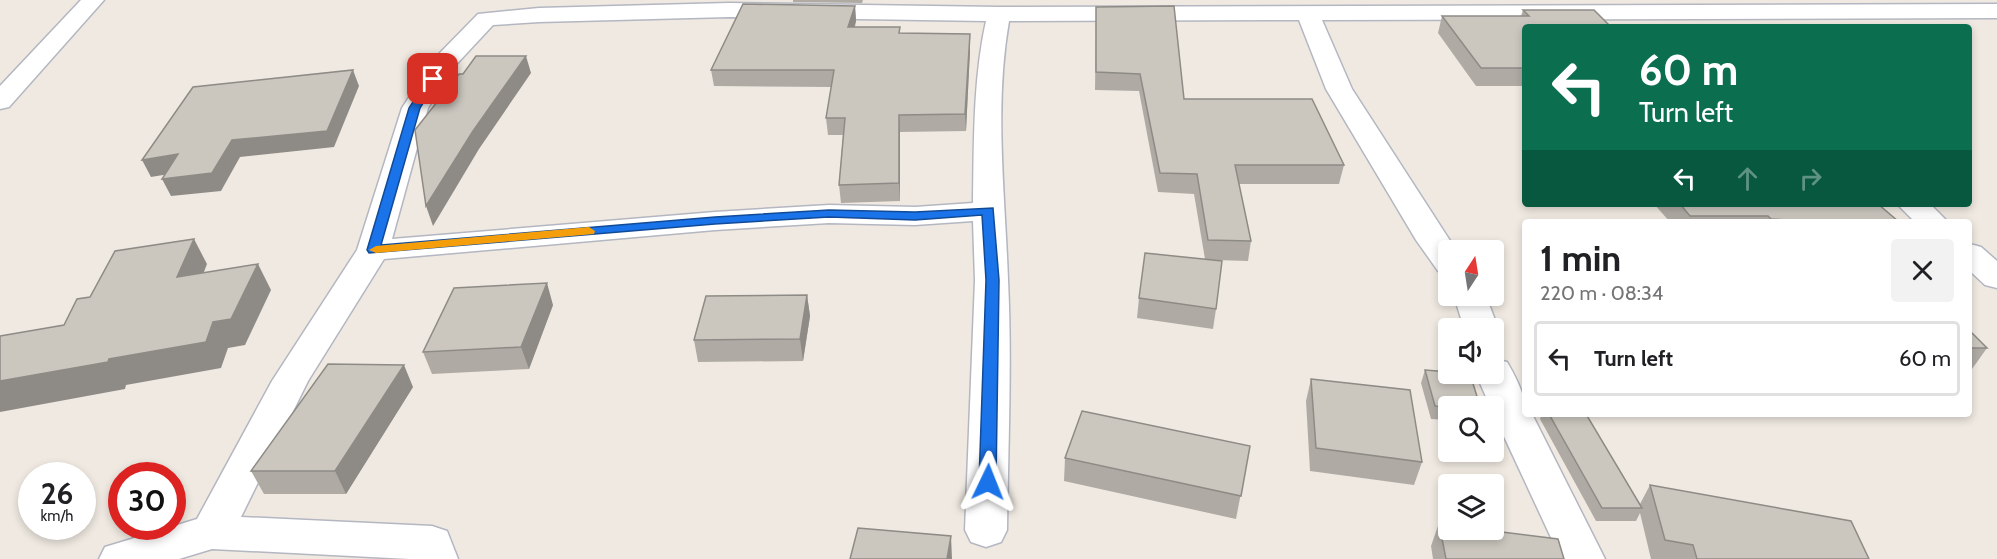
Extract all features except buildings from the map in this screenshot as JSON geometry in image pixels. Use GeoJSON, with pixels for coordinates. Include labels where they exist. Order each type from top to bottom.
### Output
{"type":"FeatureCollection","features":[{"type":"Feature","properties":{"kind":"street"},"geometry":{"type":"LineString","coordinates":[[0,101],[93,0]]}},
{"type":"Feature","properties":{"kind":"street"},"geometry":{"type":"LineString","coordinates":[[212,532],[290,381],[373,250],[414,108],[442,65],[485,10],[539,15],[903,6],[999,14],[1266,7],[1307,13],[1633,6],[1678,11],[1997,11]]}},
{"type":"Feature","properties":{"kind":"street"},"geometry":{"type":"LineString","coordinates":[[1678,11],[1694,24]]}},
{"type":"Feature","properties":{"kind":"street"},"geometry":{"type":"LineString","coordinates":[[1307,13],[1323,46],[1339,89],[1438,248]]}},
{"type":"Feature","properties":{"kind":"street"},"geometry":{"type":"LineString","coordinates":[[986,530],[992,280],[988,211],[988,106],[992,50],[999,14]]}},
{"type":"Feature","properties":{"kind":"street"},"geometry":{"type":"LineString","coordinates":[[1916,207],[1930,219]]}},
{"type":"Feature","properties":{"kind":"street"},"geometry":{"type":"LineString","coordinates":[[373,250],[715,220],[829,214],[915,216],[988,211]]}},
{"type":"Feature","properties":{"kind":"street"},"geometry":{"type":"LineString","coordinates":[[1972,256],[1997,278]]}},
{"type":"Feature","properties":{"kind":"street"},"geometry":{"type":"LineString","coordinates":[[1500,384],[1583,559]]}},
{"type":"Feature","properties":{"kind":"street"},"geometry":{"type":"LineString","coordinates":[[120,559],[212,532],[432,543],[436,559]]}},
{"type":"Feature","properties":{"kind":"slow traffic"},"geometry":{"type":"LineString","coordinates":[[376,250],[589,231]]}},
{"type":"Feature","properties":{"kind":"route"},"geometry":{"type":"LineString","coordinates":[[433,79],[414,108],[373,250],[715,220],[829,214],[915,216],[988,211],[992,280],[988,482]]}}]}
